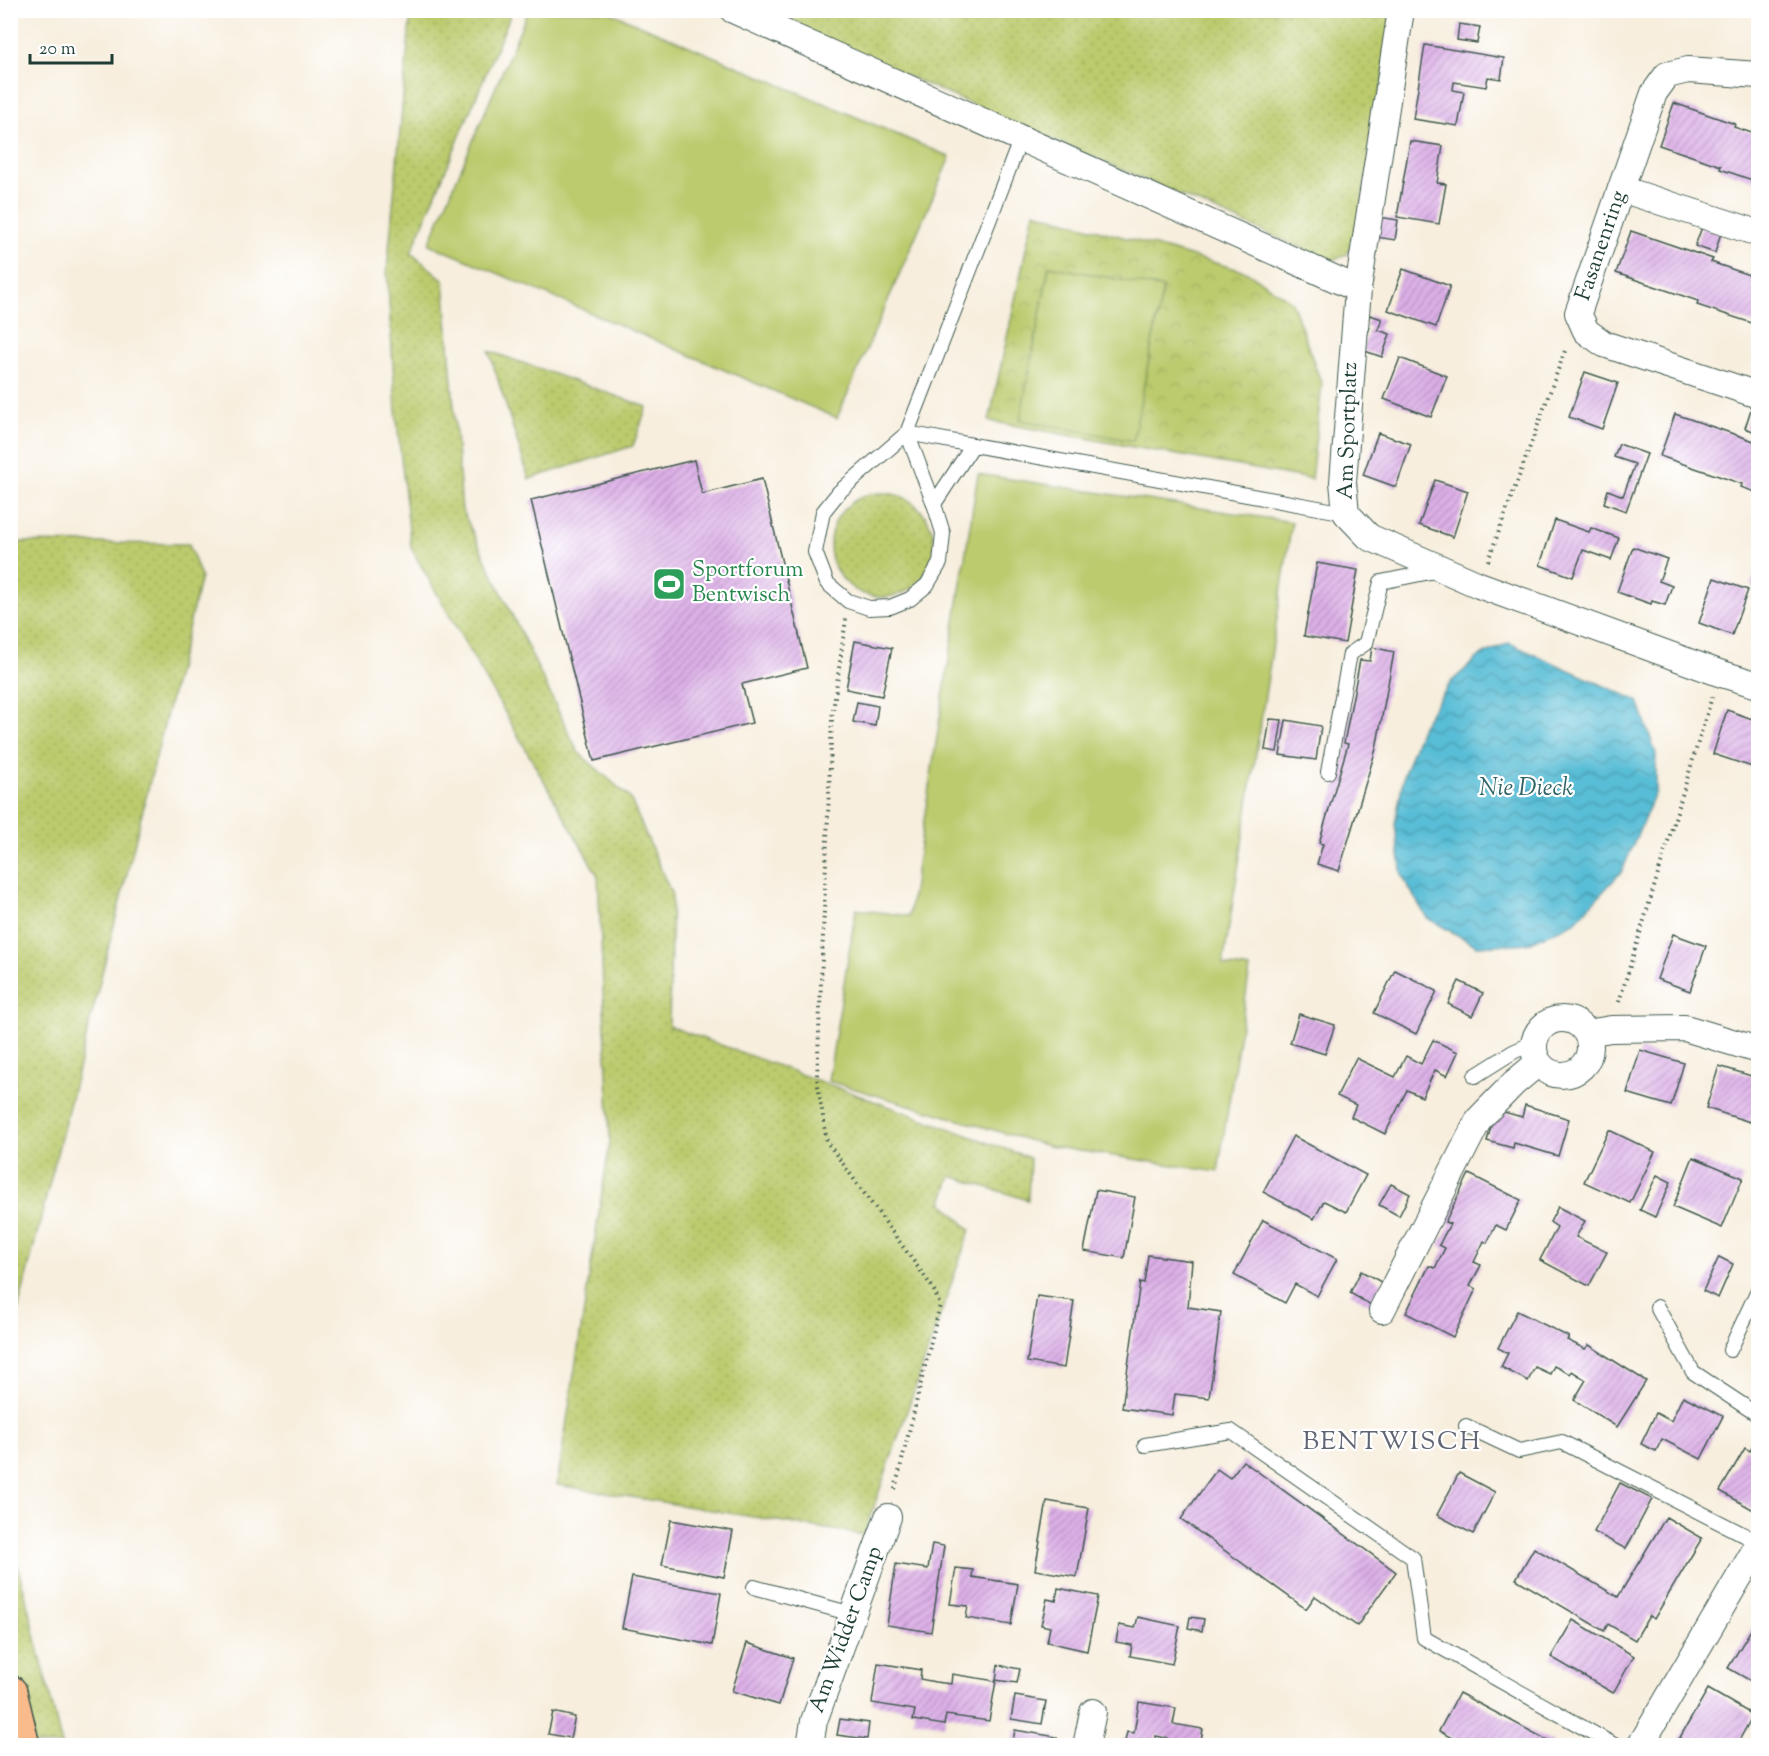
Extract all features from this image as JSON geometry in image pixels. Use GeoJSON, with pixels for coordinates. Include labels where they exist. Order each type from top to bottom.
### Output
{"type":"FeatureCollection","features":[{"type":"Feature","properties":{"kind":"highway"},"geometry":{"type":"LineString","coordinates":[[10,1692],[23,1746]]}},
{"type":"Feature","properties":{"kind":"street"},"geometry":{"type":"LineString","coordinates":[[733,10],[1358,289]]}},
{"type":"Feature","properties":{"kind":"street","name":"Am Sportplatz"},"geometry":{"type":"LineString","coordinates":[[1401,10],[1358,289],[1343,482],[1346,513],[1369,537],[1443,570],[1719,673],[1758,685]]}},
{"type":"Feature","properties":{"kind":"street","name":"Fasanenring"},"geometry":{"type":"LineString","coordinates":[[1758,75],[1688,69],[1667,75],[1654,93],[1578,313],[1586,331],[1604,344],[1758,395]]}},
{"type":"Feature","properties":{"kind":"street"},"geometry":{"type":"LineString","coordinates":[[1622,189],[1758,232]]}},
{"type":"Feature","properties":{"kind":"street"},"geometry":{"type":"LineString","coordinates":[[1382,1310],[1479,1119],[1514,1083],[1536,1053],[1537,1032],[1546,1023],[1557,1018],[1569,1019],[1599,1031],[1685,1028],[1758,1050]]}},
{"type":"Feature","properties":{"kind":"street"},"geometry":{"type":"LineString","coordinates":[[1536,1053],[1547,1071],[1559,1075],[1571,1073],[1581,1067],[1588,1057],[1590,1045],[1599,1031]]}},
{"type":"Feature","properties":{"kind":"street","name":"Am Widder Camp"},"geometry":{"type":"LineString","coordinates":[[810,1746],[814,1721],[888,1516]]}},
{"type":"Feature","properties":{"kind":"street"},"geometry":{"type":"LineString","coordinates":[[1640,1746],[1758,1544]]}},
{"type":"Feature","properties":{"kind":"street"},"geometry":{"type":"LineString","coordinates":[[1086,1746],[1093,1712]]}},
{"type":"Feature","properties":{"kind":"lane"},"geometry":{"type":"LineString","coordinates":[[907,433],[943,533],[940,563],[927,585],[910,599],[890,607],[869,608],[848,601],[827,583],[815,552],[823,512],[839,492],[907,433],[1021,138]]}},
{"type":"Feature","properties":{"kind":"lane"},"geometry":{"type":"LineString","coordinates":[[907,433],[1346,513]]}},
{"type":"Feature","properties":{"kind":"lane"},"geometry":{"type":"LineString","coordinates":[[934,504],[973,445]]}},
{"type":"Feature","properties":{"kind":"lane"},"geometry":{"type":"LineString","coordinates":[[1328,772],[1350,654],[1366,643],[1381,582],[1443,570]]}},
{"type":"Feature","properties":{"kind":"lane"},"geometry":{"type":"LineString","coordinates":[[1474,1076],[1513,1052],[1536,1053]]}},
{"type":"Feature","properties":{"kind":"lane"},"geometry":{"type":"LineString","coordinates":[[1730,1350],[1758,1290]]}},
{"type":"Feature","properties":{"kind":"lane"},"geometry":{"type":"LineString","coordinates":[[1657,1307],[1693,1372],[1758,1415]]}},
{"type":"Feature","properties":{"kind":"lane"},"geometry":{"type":"LineString","coordinates":[[1466,1426],[1519,1451],[1562,1442],[1758,1544]]}},
{"type":"Feature","properties":{"kind":"lane"},"geometry":{"type":"LineString","coordinates":[[1146,1445],[1232,1431],[1413,1558],[1424,1638],[1616,1746]]}},
{"type":"Feature","properties":{"kind":"lane"},"geometry":{"type":"LineString","coordinates":[[754,1587],[852,1614]]}},
{"type":"Feature","properties":{"kind":"path"},"geometry":{"type":"LineString","coordinates":[[1479,585],[1578,313]]}},
{"type":"Feature","properties":{"kind":"path"},"geometry":{"type":"LineString","coordinates":[[848,601],[832,718],[818,1079],[826,1142],[933,1288],[940,1305],[888,1516]]}},
{"type":"Feature","properties":{"kind":"path"},"geometry":{"type":"LineString","coordinates":[[1599,1031],[1719,673]]}},
{"type":"Feature","properties":{"kind":"green space"},"geometry":{"type":"Polygon","coordinates":[[[411,11],[512,11],[411,253],[444,280],[462,510],[578,752],[630,798],[672,895],[669,1026],[1030,1158],[1028,1200],[951,1176],[942,1202],[970,1230],[864,1535],[557,1485],[610,1141],[598,876],[411,548],[396,412],[387,271],[411,11]]]}},
{"type":"Feature","properties":{"kind":"green space"},"geometry":{"type":"Polygon","coordinates":[[[528,11],[607,11],[950,157],[837,418],[429,244],[528,11]]]}},
{"type":"Feature","properties":{"kind":"green space"},"geometry":{"type":"Polygon","coordinates":[[[758,11],[1394,11],[1356,238],[1346,255],[1331,261],[758,11]]]}},
{"type":"Feature","properties":{"kind":"green space"},"geometry":{"type":"Polygon","coordinates":[[[1034,212],[1247,272],[1292,302],[1322,385],[1311,479],[989,421],[1034,212]]]}},
{"type":"Feature","properties":{"kind":"green space"},"geometry":{"type":"Polygon","coordinates":[[[1049,266],[1163,288],[1133,441],[1020,420],[1049,266]]]}},
{"type":"Feature","properties":{"kind":"green space"},"geometry":{"type":"Polygon","coordinates":[[[489,351],[647,407],[633,446],[529,479],[489,351]]]}},
{"type":"Feature","properties":{"kind":"green space"},"geometry":{"type":"Polygon","coordinates":[[[978,474],[1292,522],[1223,965],[1250,969],[1218,1172],[1048,1146],[828,1081],[856,909],[909,916],[978,474]]]}},
{"type":"Feature","properties":{"kind":"green space"},"geometry":{"type":"Polygon","coordinates":[[[882,493],[902,497],[919,508],[930,525],[934,545],[930,565],[919,582],[902,593],[882,597],[862,593],[845,582],[834,565],[830,545],[834,525],[845,508],[862,497],[882,493]]]}},
{"type":"Feature","properties":{"kind":"green space"},"geometry":{"type":"Polygon","coordinates":[[[11,542],[189,544],[201,577],[11,1338],[11,542]]]}},
{"type":"Feature","properties":{"kind":"green space"},"geometry":{"type":"Polygon","coordinates":[[[10,1533],[62,1745],[33,1745],[11,1650],[10,1533]]]}},
{"type":"Feature","properties":{"kind":"water","name":"Nie Dieck"},"geometry":{"type":"Polygon","coordinates":[[[1509,643],[1638,701],[1656,754],[1656,791],[1622,871],[1575,922],[1529,943],[1477,946],[1427,918],[1402,876],[1395,824],[1404,774],[1422,725],[1451,682],[1480,656],[1509,643]]]}},
{"type":"Feature","properties":{"kind":"building"},"geometry":{"type":"Polygon","coordinates":[[[1459,24],[1480,27],[1477,43],[1457,40],[1459,24]]]}},
{"type":"Feature","properties":{"kind":"building"},"geometry":{"type":"Polygon","coordinates":[[[1425,45],[1504,58],[1501,79],[1488,77],[1486,87],[1454,82],[1453,90],[1464,92],[1458,126],[1413,119],[1425,45]]]}},
{"type":"Feature","properties":{"kind":"building"},"geometry":{"type":"Polygon","coordinates":[[[1674,103],[1735,124],[1734,127],[1758,135],[1758,182],[1720,169],[1721,166],[1659,145],[1674,103]]]}},
{"type":"Feature","properties":{"kind":"building"},"geometry":{"type":"Polygon","coordinates":[[[1410,141],[1443,146],[1437,183],[1446,184],[1439,224],[1397,217],[1410,141]]]}},
{"type":"Feature","properties":{"kind":"building"},"geometry":{"type":"Polygon","coordinates":[[[1373,216],[1398,220],[1395,240],[1370,236],[1373,216]]]}},
{"type":"Feature","properties":{"kind":"building"},"geometry":{"type":"Polygon","coordinates":[[[1702,227],[1721,233],[1715,253],[1695,246],[1702,227]]]}},
{"type":"Feature","properties":{"kind":"building"},"geometry":{"type":"Polygon","coordinates":[[[1631,231],[1713,259],[1711,262],[1758,278],[1758,325],[1697,305],[1698,301],[1616,273],[1631,231]]]}},
{"type":"Feature","properties":{"kind":"building"},"geometry":{"type":"Polygon","coordinates":[[[1758,256],[1758,272],[1753,270],[1758,256]]]}},
{"type":"Feature","properties":{"kind":"building"},"geometry":{"type":"Polygon","coordinates":[[[1403,269],[1450,286],[1436,327],[1388,310],[1403,269]]]}},
{"type":"Feature","properties":{"kind":"building"},"geometry":{"type":"Polygon","coordinates":[[[1370,315],[1382,319],[1378,330],[1390,334],[1382,357],[1362,350],[1370,327],[1366,326],[1370,315]]]}},
{"type":"Feature","properties":{"kind":"building"},"geometry":{"type":"Polygon","coordinates":[[[1400,358],[1447,376],[1431,417],[1384,399],[1400,358]]]}},
{"type":"Feature","properties":{"kind":"building"},"geometry":{"type":"Polygon","coordinates":[[[1585,372],[1618,383],[1602,429],[1569,417],[1585,372]]]}},
{"type":"Feature","properties":{"kind":"building"},"geometry":{"type":"Polygon","coordinates":[[[1752,406],[1758,408],[1758,433],[1745,428],[1752,406]]]}},
{"type":"Feature","properties":{"kind":"building"},"geometry":{"type":"Polygon","coordinates":[[[1675,414],[1757,442],[1755,445],[1758,446],[1758,493],[1741,487],[1742,484],[1660,456],[1675,414]]]}},
{"type":"Feature","properties":{"kind":"building"},"geometry":{"type":"Polygon","coordinates":[[[1378,433],[1411,444],[1396,487],[1363,475],[1378,433]]]}},
{"type":"Feature","properties":{"kind":"building"},"geometry":{"type":"Polygon","coordinates":[[[1619,444],[1647,454],[1626,511],[1604,503],[1608,490],[1623,496],[1635,464],[1614,457],[1619,444]]]}},
{"type":"Feature","properties":{"kind":"building","name":"Sportforum Bentwisch"},"geometry":{"type":"Polygon","coordinates":[[[694,460],[702,494],[762,479],[807,668],[742,684],[752,723],[594,761],[531,500],[694,460]]]}},
{"type":"Feature","properties":{"kind":"building"},"geometry":{"type":"Polygon","coordinates":[[[1435,480],[1468,491],[1453,537],[1419,525],[1435,480]]]}},
{"type":"Feature","properties":{"kind":"building"},"geometry":{"type":"Polygon","coordinates":[[[1555,520],[1589,532],[1591,528],[1619,538],[1611,560],[1583,550],[1573,577],[1540,565],[1555,520]]]}},
{"type":"Feature","properties":{"kind":"building"},"geometry":{"type":"Polygon","coordinates":[[[1633,547],[1667,559],[1659,581],[1672,586],[1665,605],[1652,601],[1651,604],[1617,592],[1633,547]]]}},
{"type":"Feature","properties":{"kind":"building"},"geometry":{"type":"Polygon","coordinates":[[[1317,563],[1358,570],[1345,643],[1304,636],[1317,563]]]}},
{"type":"Feature","properties":{"kind":"building"},"geometry":{"type":"Polygon","coordinates":[[[1758,569],[1758,587],[1751,585],[1758,569]]]}},
{"type":"Feature","properties":{"kind":"building"},"geometry":{"type":"Polygon","coordinates":[[[1714,578],[1748,590],[1732,635],[1699,623],[1714,578]]]}},
{"type":"Feature","properties":{"kind":"building"},"geometry":{"type":"Polygon","coordinates":[[[855,641],[892,648],[882,696],[846,689],[855,641]]]}},
{"type":"Feature","properties":{"kind":"building"},"geometry":{"type":"Polygon","coordinates":[[[1372,647],[1394,652],[1376,749],[1339,871],[1317,864],[1323,844],[1319,843],[1348,744],[1344,743],[1360,660],[1370,661],[1372,647]]]}},
{"type":"Feature","properties":{"kind":"building"},"geometry":{"type":"Polygon","coordinates":[[[857,702],[878,706],[875,726],[853,722],[857,702]]]}},
{"type":"Feature","properties":{"kind":"building"},"geometry":{"type":"Polygon","coordinates":[[[1727,710],[1758,721],[1758,769],[1713,754],[1727,710]]]}},
{"type":"Feature","properties":{"kind":"building"},"geometry":{"type":"Polygon","coordinates":[[[1270,719],[1282,720],[1277,752],[1265,750],[1270,719]]]}},
{"type":"Feature","properties":{"kind":"building"},"geometry":{"type":"Polygon","coordinates":[[[1286,720],[1321,726],[1316,760],[1280,755],[1286,720]]]}},
{"type":"Feature","properties":{"kind":"building"},"geometry":{"type":"Polygon","coordinates":[[[1673,934],[1706,946],[1690,991],[1657,979],[1673,934]]]}},
{"type":"Feature","properties":{"kind":"building"},"geometry":{"type":"Polygon","coordinates":[[[1395,970],[1437,991],[1416,1034],[1374,1013],[1395,970]]]}},
{"type":"Feature","properties":{"kind":"building"},"geometry":{"type":"Polygon","coordinates":[[[1459,981],[1483,993],[1472,1016],[1448,1004],[1459,981]]]}},
{"type":"Feature","properties":{"kind":"building"},"geometry":{"type":"Polygon","coordinates":[[[1299,1014],[1335,1025],[1325,1054],[1290,1043],[1299,1014]]]}},
{"type":"Feature","properties":{"kind":"building"},"geometry":{"type":"Polygon","coordinates":[[[1433,1040],[1458,1052],[1447,1076],[1435,1070],[1422,1097],[1407,1090],[1385,1134],[1351,1117],[1356,1105],[1337,1096],[1356,1058],[1395,1077],[1406,1056],[1421,1064],[1433,1040]]]}},
{"type":"Feature","properties":{"kind":"building"},"geometry":{"type":"Polygon","coordinates":[[[1640,1050],[1684,1063],[1671,1106],[1627,1093],[1640,1050]]]}},
{"type":"Feature","properties":{"kind":"building"},"geometry":{"type":"Polygon","coordinates":[[[1719,1066],[1758,1078],[1758,1095],[1750,1122],[1706,1108],[1719,1066]]]}},
{"type":"Feature","properties":{"kind":"building"},"geometry":{"type":"Polygon","coordinates":[[[1525,1105],[1569,1119],[1558,1156],[1514,1143],[1513,1148],[1487,1141],[1492,1123],[1504,1112],[1522,1117],[1525,1105]]]}},
{"type":"Feature","properties":{"kind":"building"},"geometry":{"type":"Polygon","coordinates":[[[1609,1130],[1655,1152],[1630,1203],[1584,1182],[1609,1130]]]}},
{"type":"Feature","properties":{"kind":"building"},"geometry":{"type":"Polygon","coordinates":[[[1293,1136],[1366,1175],[1346,1212],[1324,1201],[1314,1219],[1263,1192],[1293,1136]]]}},
{"type":"Feature","properties":{"kind":"building"},"geometry":{"type":"Polygon","coordinates":[[[1693,1157],[1743,1178],[1722,1228],[1673,1207],[1693,1157]]]}},
{"type":"Feature","properties":{"kind":"building"},"geometry":{"type":"Polygon","coordinates":[[[1469,1174],[1521,1200],[1506,1230],[1496,1225],[1487,1243],[1484,1241],[1474,1262],[1481,1265],[1470,1286],[1476,1289],[1453,1337],[1406,1313],[1429,1266],[1435,1268],[1445,1248],[1439,1245],[1450,1224],[1445,1222],[1469,1174]]]}},
{"type":"Feature","properties":{"kind":"building"},"geometry":{"type":"Polygon","coordinates":[[[1657,1175],[1671,1182],[1655,1217],[1640,1210],[1657,1175]]]}},
{"type":"Feature","properties":{"kind":"building"},"geometry":{"type":"Polygon","coordinates":[[[1391,1184],[1410,1194],[1399,1216],[1379,1205],[1391,1184]]]}},
{"type":"Feature","properties":{"kind":"building"},"geometry":{"type":"Polygon","coordinates":[[[1096,1190],[1135,1197],[1124,1258],[1084,1251],[1096,1190]]]}},
{"type":"Feature","properties":{"kind":"building"},"geometry":{"type":"Polygon","coordinates":[[[1558,1207],[1585,1221],[1576,1237],[1607,1252],[1589,1286],[1540,1260],[1557,1227],[1550,1222],[1558,1207]]]}},
{"type":"Feature","properties":{"kind":"building"},"geometry":{"type":"Polygon","coordinates":[[[1263,1220],[1337,1259],[1317,1296],[1295,1284],[1285,1303],[1234,1275],[1263,1220]]]}},
{"type":"Feature","properties":{"kind":"building"},"geometry":{"type":"Polygon","coordinates":[[[1148,1255],[1192,1261],[1188,1307],[1221,1312],[1209,1398],[1175,1394],[1172,1415],[1122,1408],[1140,1282],[1144,1283],[1148,1255]]]}},
{"type":"Feature","properties":{"kind":"building"},"geometry":{"type":"Polygon","coordinates":[[[1719,1257],[1733,1264],[1718,1298],[1703,1291],[1719,1257]]]}},
{"type":"Feature","properties":{"kind":"building"},"geometry":{"type":"Polygon","coordinates":[[[1361,1271],[1383,1283],[1371,1305],[1350,1293],[1361,1271]]]}},
{"type":"Feature","properties":{"kind":"building"},"geometry":{"type":"Polygon","coordinates":[[[1037,1296],[1074,1301],[1064,1368],[1027,1362],[1037,1296]]]}},
{"type":"Feature","properties":{"kind":"building"},"geometry":{"type":"Polygon","coordinates":[[[1517,1311],[1569,1337],[1567,1340],[1585,1349],[1589,1345],[1646,1381],[1617,1427],[1574,1400],[1586,1380],[1572,1371],[1570,1374],[1554,1366],[1550,1374],[1535,1367],[1528,1381],[1501,1367],[1508,1353],[1498,1348],[1517,1311]]]}},
{"type":"Feature","properties":{"kind":"building"},"geometry":{"type":"Polygon","coordinates":[[[1683,1396],[1723,1416],[1701,1459],[1662,1439],[1656,1451],[1641,1444],[1656,1413],[1671,1421],[1683,1396]]]}},
{"type":"Feature","properties":{"kind":"building"},"geometry":{"type":"Polygon","coordinates":[[[1758,1436],[1757,1512],[1720,1491],[1745,1448],[1750,1451],[1758,1436]]]}},
{"type":"Feature","properties":{"kind":"building"},"geometry":{"type":"Polygon","coordinates":[[[1243,1461],[1396,1572],[1357,1626],[1315,1596],[1306,1609],[1181,1519],[1217,1469],[1230,1478],[1243,1461]]]}},
{"type":"Feature","properties":{"kind":"building"},"geometry":{"type":"Polygon","coordinates":[[[1459,1473],[1495,1492],[1473,1534],[1437,1515],[1459,1473]]]}},
{"type":"Feature","properties":{"kind":"building"},"geometry":{"type":"Polygon","coordinates":[[[1620,1483],[1652,1499],[1626,1549],[1594,1532],[1620,1483]]]}},
{"type":"Feature","properties":{"kind":"building"},"geometry":{"type":"Polygon","coordinates":[[[1047,1501],[1089,1508],[1077,1577],[1035,1570],[1047,1501]]]}},
{"type":"Feature","properties":{"kind":"building"},"geometry":{"type":"Polygon","coordinates":[[[1666,1517],[1702,1538],[1654,1619],[1649,1616],[1635,1640],[1608,1624],[1604,1631],[1516,1579],[1534,1548],[1618,1597],[1666,1517]]]}},
{"type":"Feature","properties":{"kind":"building"},"geometry":{"type":"Polygon","coordinates":[[[671,1520],[733,1531],[724,1577],[662,1565],[671,1520]]]}},
{"type":"Feature","properties":{"kind":"building"},"geometry":{"type":"Polygon","coordinates":[[[932,1544],[944,1546],[931,1632],[887,1625],[896,1564],[928,1569],[932,1544]]]}},
{"type":"Feature","properties":{"kind":"building"},"geometry":{"type":"Polygon","coordinates":[[[956,1568],[973,1570],[972,1577],[1018,1584],[1011,1625],[966,1618],[968,1606],[950,1604],[956,1568]]]}},
{"type":"Feature","properties":{"kind":"building"},"geometry":{"type":"Polygon","coordinates":[[[632,1577],[721,1593],[712,1645],[622,1628],[632,1577]]]}},
{"type":"Feature","properties":{"kind":"building"},"geometry":{"type":"Polygon","coordinates":[[[1058,1588],[1098,1596],[1087,1651],[1047,1642],[1050,1627],[1041,1625],[1047,1599],[1056,1601],[1058,1588]]]}},
{"type":"Feature","properties":{"kind":"building"},"geometry":{"type":"Polygon","coordinates":[[[1138,1617],[1180,1626],[1172,1664],[1130,1656],[1132,1645],[1116,1642],[1119,1625],[1135,1628],[1138,1617]]]}},
{"type":"Feature","properties":{"kind":"building"},"geometry":{"type":"Polygon","coordinates":[[[1190,1617],[1204,1619],[1202,1631],[1188,1628],[1190,1617]]]}},
{"type":"Feature","properties":{"kind":"building"},"geometry":{"type":"Polygon","coordinates":[[[1573,1620],[1634,1656],[1613,1693],[1551,1657],[1573,1620]]]}},
{"type":"Feature","properties":{"kind":"building"},"geometry":{"type":"Polygon","coordinates":[[[1755,1623],[1758,1625],[1758,1685],[1728,1668],[1755,1623]]]}},
{"type":"Feature","properties":{"kind":"building"},"geometry":{"type":"Polygon","coordinates":[[[747,1643],[793,1658],[779,1705],[732,1691],[747,1643]]]}},
{"type":"Feature","properties":{"kind":"building"},"geometry":{"type":"Polygon","coordinates":[[[878,1663],[921,1670],[920,1679],[935,1682],[951,1684],[952,1674],[996,1681],[989,1721],[946,1715],[944,1725],[913,1720],[915,1710],[872,1703],[878,1663]]]}},
{"type":"Feature","properties":{"kind":"building"},"geometry":{"type":"Polygon","coordinates":[[[998,1665],[1020,1669],[1017,1683],[996,1680],[998,1665]]]}},
{"type":"Feature","properties":{"kind":"building"},"geometry":{"type":"Polygon","coordinates":[[[1708,1689],[1753,1715],[1736,1746],[1723,1742],[1721,1746],[1675,1746],[1708,1689]]]}},
{"type":"Feature","properties":{"kind":"building"},"geometry":{"type":"Polygon","coordinates":[[[1459,1693],[1553,1743],[1552,1746],[1466,1746],[1439,1731],[1459,1693]]]}},
{"type":"Feature","properties":{"kind":"building"},"geometry":{"type":"Polygon","coordinates":[[[1015,1696],[1046,1701],[1042,1724],[1011,1719],[1015,1696]]]}},
{"type":"Feature","properties":{"kind":"building"},"geometry":{"type":"Polygon","coordinates":[[[1139,1702],[1176,1708],[1173,1724],[1203,1729],[1200,1746],[1169,1746],[1170,1739],[1156,1736],[1155,1746],[1124,1746],[1127,1732],[1134,1733],[1139,1702]]]}},
{"type":"Feature","properties":{"kind":"building"},"geometry":{"type":"Polygon","coordinates":[[[553,1712],[575,1717],[570,1738],[548,1734],[553,1712]]]}},
{"type":"Feature","properties":{"kind":"building"},"geometry":{"type":"Polygon","coordinates":[[[840,1719],[869,1723],[867,1739],[837,1735],[840,1719]]]}},
{"type":"Feature","properties":{"kind":"building"},"geometry":{"type":"Polygon","coordinates":[[[1015,1730],[1057,1737],[1056,1746],[1012,1746],[1015,1730]]]}},
{"type":"Feature","properties":{"kind":"place","name":"Sportforum Bentwisch"},"geometry":{"type":"Point","coordinates":[669,584]}},
{"type":"Feature","properties":{"kind":"district","name":"BENTWISCH"},"geometry":{"type":"Point","coordinates":[1392,1442]}}]}
